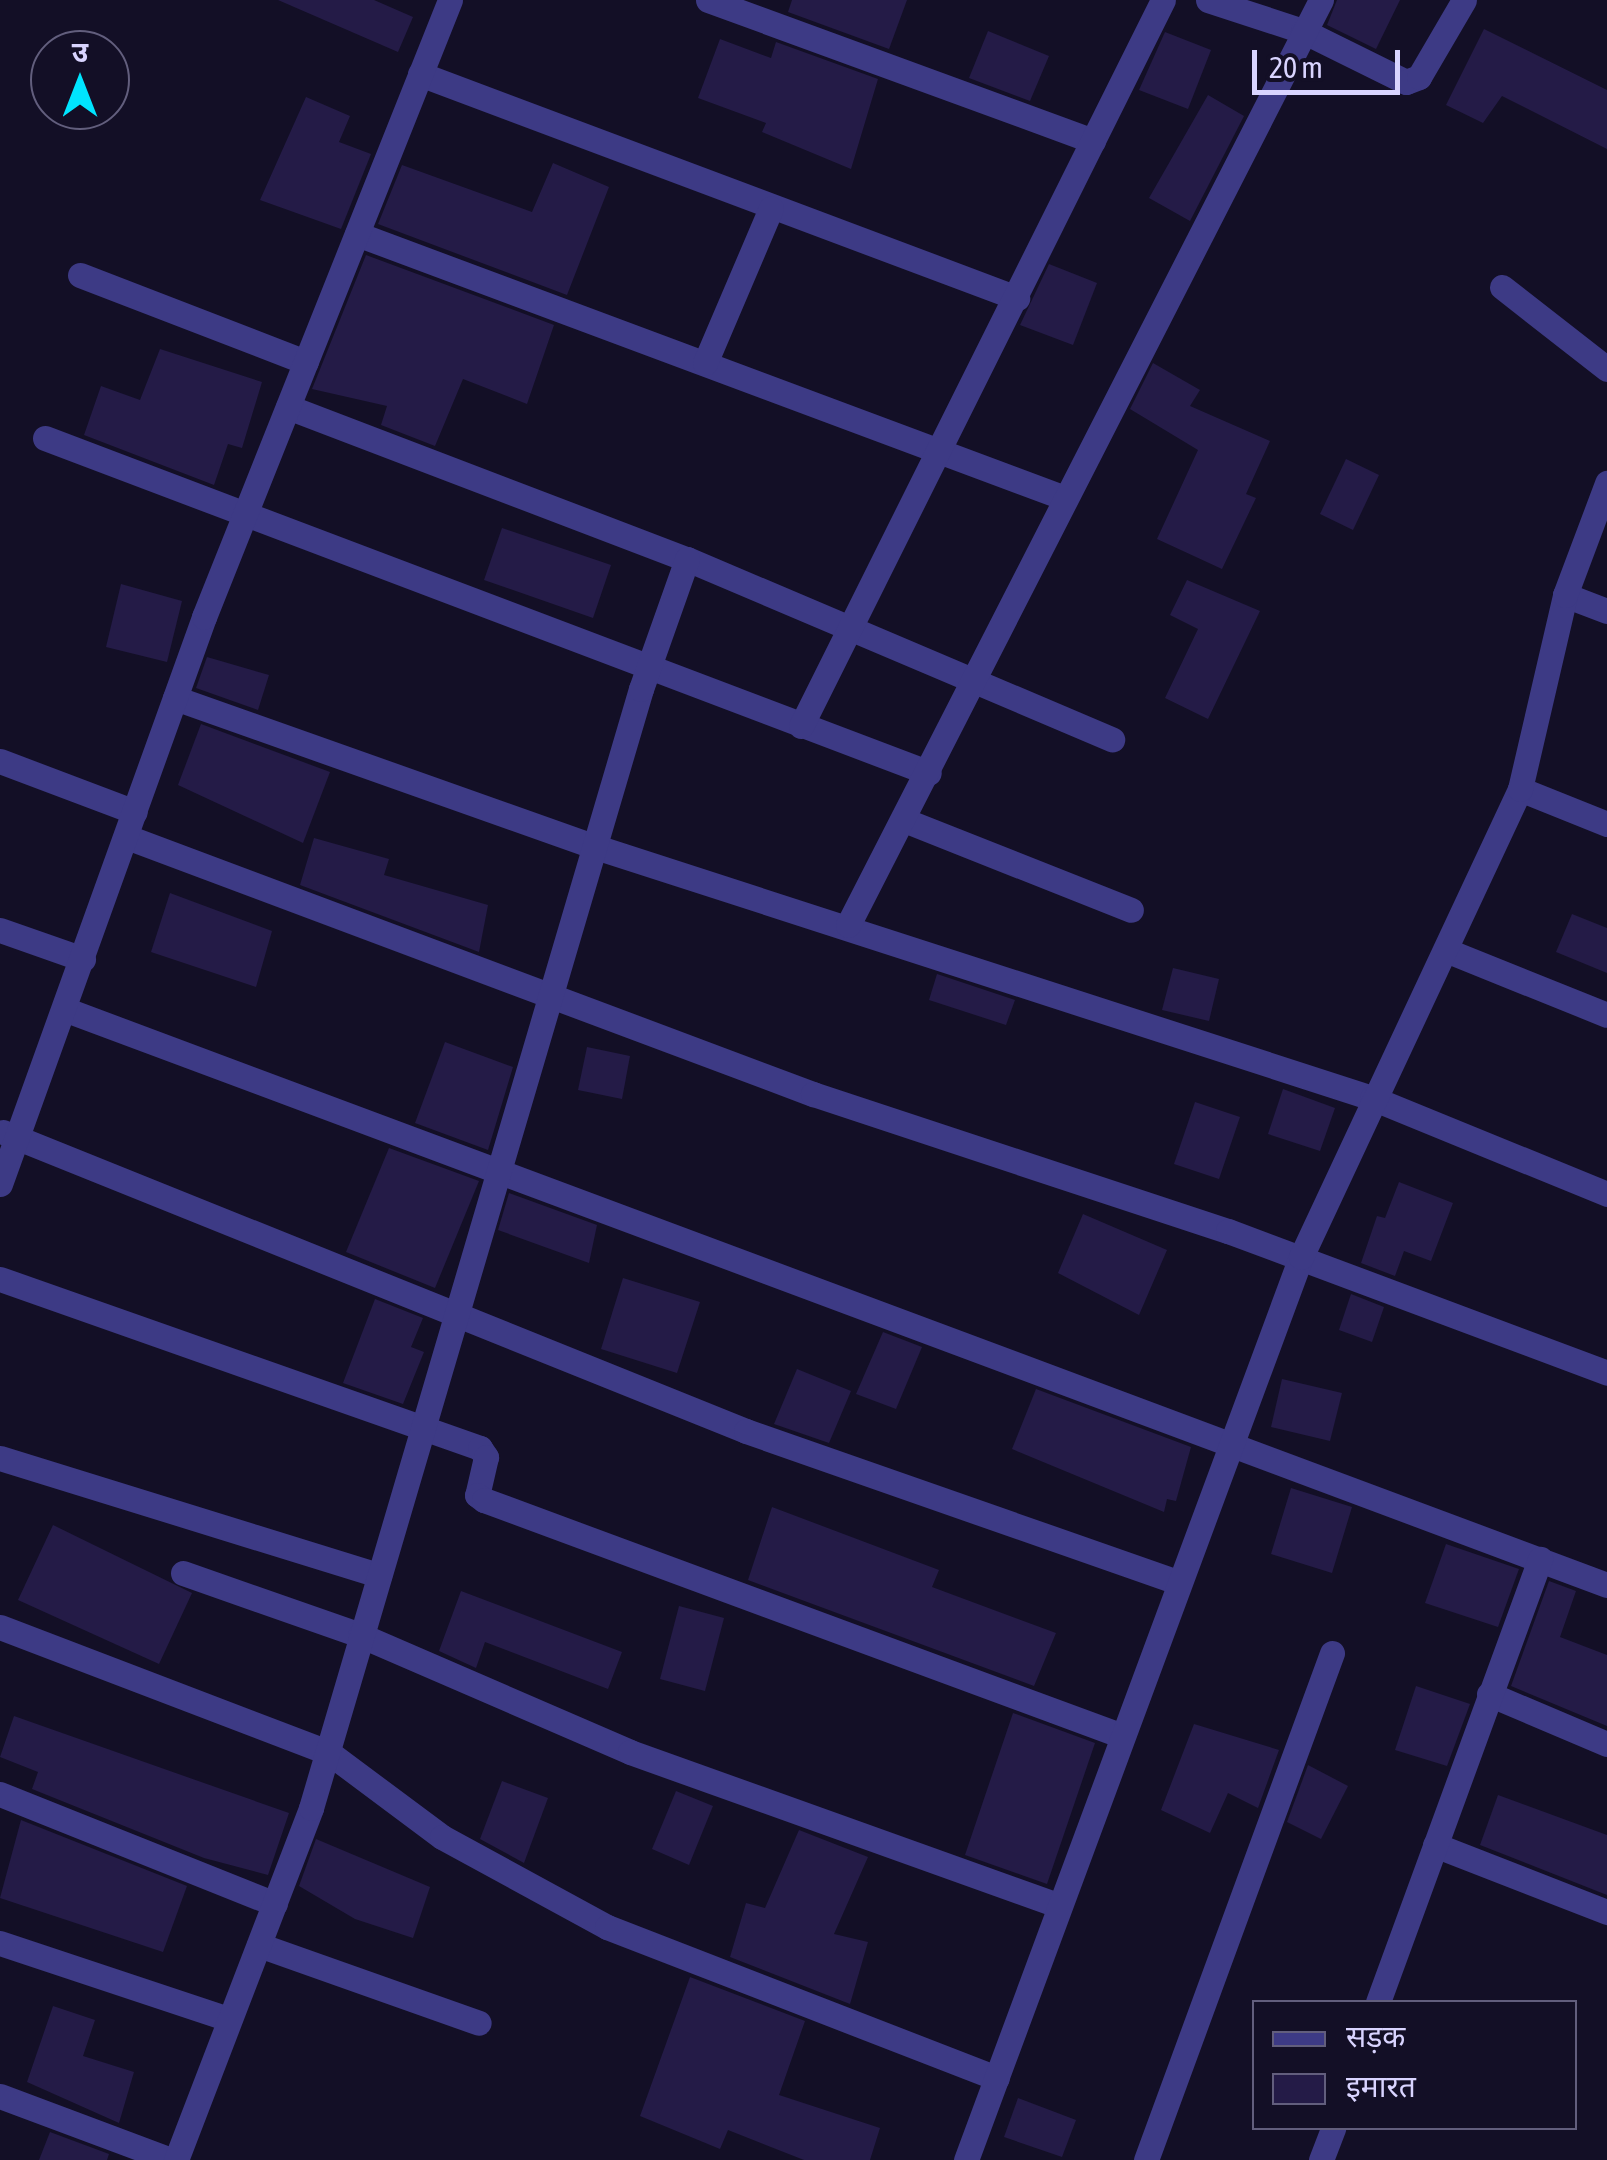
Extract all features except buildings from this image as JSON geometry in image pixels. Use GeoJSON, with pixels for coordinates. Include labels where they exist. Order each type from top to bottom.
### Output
{"type":"FeatureCollection","features":[{"type":"Feature","properties":{"kind":"street"},"geometry":{"type":"LineString","coordinates":[[0,1184],[8,1134],[64,1009],[246,514],[450,0]]}},
{"type":"Feature","properties":{"kind":"street"},"geometry":{"type":"LineString","coordinates":[[708,0],[1093,141]]}},
{"type":"Feature","properties":{"kind":"street"},"geometry":{"type":"LineString","coordinates":[[801,726],[943,448],[1163,0]]}},
{"type":"Feature","properties":{"kind":"street"},"geometry":{"type":"LineString","coordinates":[[1208,0],[1302,32],[1412,81],[1464,0]]}},
{"type":"Feature","properties":{"kind":"street"},"geometry":{"type":"LineString","coordinates":[[848,925],[929,773],[1320,0]]}},
{"type":"Feature","properties":{"kind":"street"},"geometry":{"type":"LineString","coordinates":[[420,74],[1016,298]]}},
{"type":"Feature","properties":{"kind":"street"},"geometry":{"type":"LineString","coordinates":[[705,363],[771,208]]}},
{"type":"Feature","properties":{"kind":"street"},"geometry":{"type":"LineString","coordinates":[[357,234],[943,448],[1065,498]]}},
{"type":"Feature","properties":{"kind":"street"},"geometry":{"type":"LineString","coordinates":[[80,274],[306,362]]}},
{"type":"Feature","properties":{"kind":"street"},"geometry":{"type":"LineString","coordinates":[[1502,287],[1607,369]]}},
{"type":"Feature","properties":{"kind":"street"},"geometry":{"type":"LineString","coordinates":[[288,407],[687,559],[853,626],[1112,739]]}},
{"type":"Feature","properties":{"kind":"street"},"geometry":{"type":"LineString","coordinates":[[46,438],[647,671],[929,773]]}},
{"type":"Feature","properties":{"kind":"street"},"geometry":{"type":"LineString","coordinates":[[966,2160],[1118,1734],[1301,1257],[1372,1098],[1448,951],[1520,789],[1565,595],[1607,483]]}},
{"type":"Feature","properties":{"kind":"street"},"geometry":{"type":"LineString","coordinates":[[0,2096],[174,2160],[275,1904],[328,1752],[360,1635],[428,1430],[458,1312],[598,848],[647,671],[687,559]]}},
{"type":"Feature","properties":{"kind":"street"},"geometry":{"type":"LineString","coordinates":[[1565,595],[1607,612]]}},
{"type":"Feature","properties":{"kind":"street"},"geometry":{"type":"LineString","coordinates":[[176,698],[598,848],[848,925],[1372,1098],[1607,1194]]}},
{"type":"Feature","properties":{"kind":"street"},"geometry":{"type":"LineString","coordinates":[[0,761],[135,812]]}},
{"type":"Feature","properties":{"kind":"street"},"geometry":{"type":"LineString","coordinates":[[1520,789],[1607,824]]}},
{"type":"Feature","properties":{"kind":"street"},"geometry":{"type":"LineString","coordinates":[[904,820],[1131,910]]}},
{"type":"Feature","properties":{"kind":"street"},"geometry":{"type":"LineString","coordinates":[[127,837],[555,992],[813,1094],[1301,1257],[1607,1373]]}},
{"type":"Feature","properties":{"kind":"street"},"geometry":{"type":"LineString","coordinates":[[0,930],[82,959]]}},
{"type":"Feature","properties":{"kind":"street"},"geometry":{"type":"LineString","coordinates":[[1448,951],[1607,1015]]}},
{"type":"Feature","properties":{"kind":"street"},"geometry":{"type":"LineString","coordinates":[[64,1009],[502,1168],[1607,1585]]}},
{"type":"Feature","properties":{"kind":"street"},"geometry":{"type":"LineString","coordinates":[[8,1134],[746,1431],[1175,1581]]}},
{"type":"Feature","properties":{"kind":"street"},"geometry":{"type":"LineString","coordinates":[[0,1280],[485,1452],[477,1488],[484,1500],[1118,1734]]}},
{"type":"Feature","properties":{"kind":"street"},"geometry":{"type":"LineString","coordinates":[[0,1458],[379,1575]]}},
{"type":"Feature","properties":{"kind":"street"},"geometry":{"type":"LineString","coordinates":[[1379,2000],[1540,1559]]}},
{"type":"Feature","properties":{"kind":"street"},"geometry":{"type":"LineString","coordinates":[[184,1573],[360,1635],[630,1752],[1057,1905]]}},
{"type":"Feature","properties":{"kind":"street"},"geometry":{"type":"LineString","coordinates":[[0,1628],[328,1752],[442,1837],[607,1926],[997,2078]]}},
{"type":"Feature","properties":{"kind":"street"},"geometry":{"type":"LineString","coordinates":[[1146,2160],[1332,1653]]}},
{"type":"Feature","properties":{"kind":"street"},"geometry":{"type":"LineString","coordinates":[[1489,1694],[1607,1744]]}},
{"type":"Feature","properties":{"kind":"street"},"geometry":{"type":"LineString","coordinates":[[0,1794],[275,1904]]}},
{"type":"Feature","properties":{"kind":"street"},"geometry":{"type":"LineString","coordinates":[[1435,1845],[1607,1912]]}},
{"type":"Feature","properties":{"kind":"street"},"geometry":{"type":"LineString","coordinates":[[0,1943],[228,2019]]}},
{"type":"Feature","properties":{"kind":"street"},"geometry":{"type":"LineString","coordinates":[[259,1944],[479,2023]]}},
{"type":"Feature","properties":{"kind":"street"},"geometry":{"type":"LineString","coordinates":[[1322,2160],[1332,2130]]}}]}
